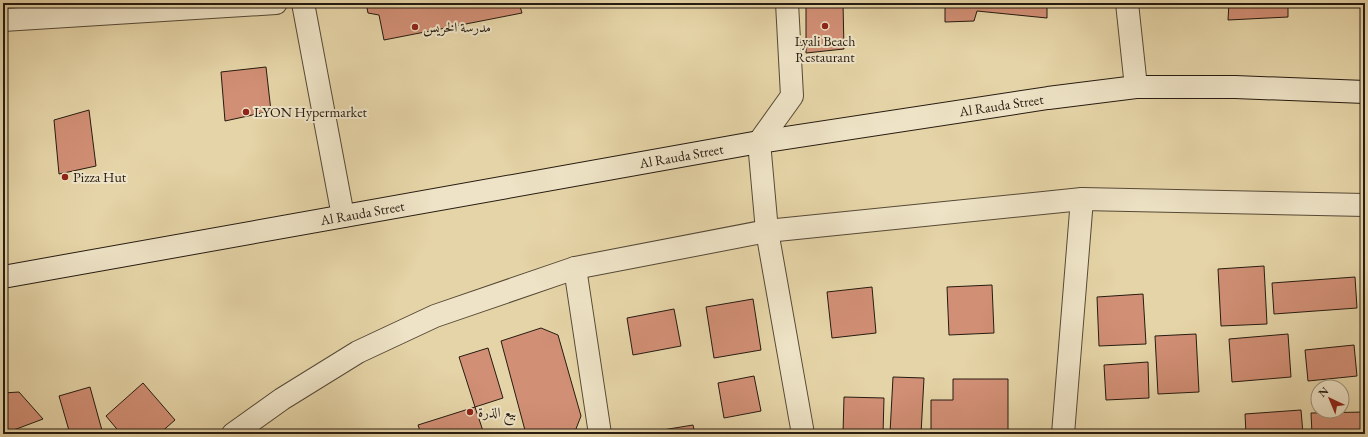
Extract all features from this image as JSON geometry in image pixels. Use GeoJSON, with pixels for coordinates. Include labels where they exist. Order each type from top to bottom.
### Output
{"type":"FeatureCollection","features":[{"type":"Feature","properties":{"kind":"street"},"geometry":{"type":"LineString","coordinates":[[3,20],[276,3]]}},
{"type":"Feature","properties":{"kind":"street"},"geometry":{"type":"LineString","coordinates":[[303,3],[342,216]]}},
{"type":"Feature","properties":{"kind":"street"},"geometry":{"type":"LineString","coordinates":[[787,3],[792,96],[759,142],[767,231],[803,434]]}},
{"type":"Feature","properties":{"kind":"street"},"geometry":{"type":"LineString","coordinates":[[1127,3],[1136,87]]}},
{"type":"Feature","properties":{"kind":"street","name":"Al Rauda Street"},"geometry":{"type":"LineString","coordinates":[[3,277],[759,142],[1048,98],[1136,87],[1236,87],[1365,92]]}},
{"type":"Feature","properties":{"kind":"street"},"geometry":{"type":"LineString","coordinates":[[1063,434],[1082,199]]}},
{"type":"Feature","properties":{"kind":"street"},"geometry":{"type":"LineString","coordinates":[[233,434],[282,399],[358,352],[435,316],[575,268],[767,231],[1082,199],[1365,205]]}},
{"type":"Feature","properties":{"kind":"street"},"geometry":{"type":"LineString","coordinates":[[575,268],[600,434]]}},
{"type":"Feature","properties":{"kind":"building","name":"مدرسة الخريس"},"geometry":{"type":"Polygon","coordinates":[[[366,3],[519,3],[522,13],[384,40],[379,15],[368,13],[366,3]]]}},
{"type":"Feature","properties":{"kind":"building"},"geometry":{"type":"Polygon","coordinates":[[[806,3],[843,3],[844,49],[806,53],[806,3]]]}},
{"type":"Feature","properties":{"kind":"building"},"geometry":{"type":"Polygon","coordinates":[[[945,3],[1047,3],[1047,18],[977,11],[974,21],[945,22],[945,3]]]}},
{"type":"Feature","properties":{"kind":"building"},"geometry":{"type":"Polygon","coordinates":[[[1229,3],[1288,3],[1288,17],[1228,20],[1229,3]]]}},
{"type":"Feature","properties":{"kind":"building"},"geometry":{"type":"Polygon","coordinates":[[[266,67],[271,111],[225,121],[221,72],[266,67]]]}},
{"type":"Feature","properties":{"kind":"building"},"geometry":{"type":"Polygon","coordinates":[[[89,110],[96,166],[59,174],[54,120],[89,110]]]}},
{"type":"Feature","properties":{"kind":"building"},"geometry":{"type":"Polygon","coordinates":[[[1264,266],[1267,324],[1221,326],[1218,269],[1264,266]]]}},
{"type":"Feature","properties":{"kind":"building"},"geometry":{"type":"Polygon","coordinates":[[[1355,277],[1357,308],[1274,314],[1272,283],[1355,277]]]}},
{"type":"Feature","properties":{"kind":"building"},"geometry":{"type":"Polygon","coordinates":[[[992,285],[994,333],[949,335],[947,287],[992,285]]]}},
{"type":"Feature","properties":{"kind":"building"},"geometry":{"type":"Polygon","coordinates":[[[872,287],[876,333],[832,338],[827,292],[872,287]]]}},
{"type":"Feature","properties":{"kind":"building"},"geometry":{"type":"Polygon","coordinates":[[[1143,294],[1146,344],[1099,346],[1097,297],[1143,294]]]}},
{"type":"Feature","properties":{"kind":"building"},"geometry":{"type":"Polygon","coordinates":[[[753,299],[761,350],[714,358],[706,307],[753,299]]]}},
{"type":"Feature","properties":{"kind":"building"},"geometry":{"type":"Polygon","coordinates":[[[674,309],[681,346],[633,355],[627,318],[674,309]]]}},
{"type":"Feature","properties":{"kind":"building"},"geometry":{"type":"Polygon","coordinates":[[[541,328],[558,335],[581,416],[574,434],[526,434],[501,341],[541,328]]]}},
{"type":"Feature","properties":{"kind":"building"},"geometry":{"type":"Polygon","coordinates":[[[1196,334],[1199,392],[1158,394],[1155,336],[1196,334]]]}},
{"type":"Feature","properties":{"kind":"building"},"geometry":{"type":"Polygon","coordinates":[[[1288,334],[1291,377],[1232,382],[1229,339],[1288,334]]]}},
{"type":"Feature","properties":{"kind":"building"},"geometry":{"type":"Polygon","coordinates":[[[1354,345],[1357,376],[1310,379],[1310,381],[1308,381],[1305,350],[1354,345]]]}},
{"type":"Feature","properties":{"kind":"building"},"geometry":{"type":"Polygon","coordinates":[[[488,348],[503,398],[475,407],[459,357],[488,348]]]}},
{"type":"Feature","properties":{"kind":"building"},"geometry":{"type":"Polygon","coordinates":[[[1148,362],[1149,398],[1106,400],[1104,365],[1148,362]]]}},
{"type":"Feature","properties":{"kind":"building"},"geometry":{"type":"Polygon","coordinates":[[[754,376],[761,411],[724,418],[718,383],[754,376]]]}},
{"type":"Feature","properties":{"kind":"building"},"geometry":{"type":"Polygon","coordinates":[[[893,377],[924,378],[921,434],[890,433],[893,377]]]}},
{"type":"Feature","properties":{"kind":"building"},"geometry":{"type":"Polygon","coordinates":[[[953,379],[1008,379],[1008,432],[931,432],[931,400],[953,400],[953,379]]]}},
{"type":"Feature","properties":{"kind":"building"},"geometry":{"type":"Polygon","coordinates":[[[143,383],[175,420],[159,434],[121,434],[106,416],[143,383]]]}},
{"type":"Feature","properties":{"kind":"building"},"geometry":{"type":"Polygon","coordinates":[[[90,387],[103,434],[70,434],[59,396],[90,387]]]}},
{"type":"Feature","properties":{"kind":"building"},"geometry":{"type":"Polygon","coordinates":[[[19,392],[43,419],[3,434],[3,393],[19,392]]]}},
{"type":"Feature","properties":{"kind":"building"},"geometry":{"type":"Polygon","coordinates":[[[844,397],[884,398],[883,434],[843,433],[844,397]]]}},
{"type":"Feature","properties":{"kind":"building"},"geometry":{"type":"Polygon","coordinates":[[[475,407],[484,434],[421,434],[418,425],[475,407]]]}},
{"type":"Feature","properties":{"kind":"building"},"geometry":{"type":"Polygon","coordinates":[[[1301,410],[1303,434],[1246,434],[1245,414],[1301,410]]]}},
{"type":"Feature","properties":{"kind":"building"},"geometry":{"type":"Polygon","coordinates":[[[1350,412],[1365,412],[1365,434],[1312,434],[1311,419],[1350,419],[1350,412]]]}},
{"type":"Feature","properties":{"kind":"building"},"geometry":{"type":"Polygon","coordinates":[[[693,425],[695,434],[638,434],[693,425]]]}},
{"type":"Feature","properties":{"kind":"place","name":"Lyali Beach Restaurant"},"geometry":{"type":"Point","coordinates":[825,26]}},
{"type":"Feature","properties":{"kind":"place","name":"مدرسة الخريس"},"geometry":{"type":"Point","coordinates":[415,27]}},
{"type":"Feature","properties":{"kind":"place","name":"LYON Hypermarket"},"geometry":{"type":"Point","coordinates":[246,112]}},
{"type":"Feature","properties":{"kind":"place","name":"Pizza Hut"},"geometry":{"type":"Point","coordinates":[65,177]}},
{"type":"Feature","properties":{"kind":"place","name":"بيع الذرة"},"geometry":{"type":"Point","coordinates":[470,412]}}]}
